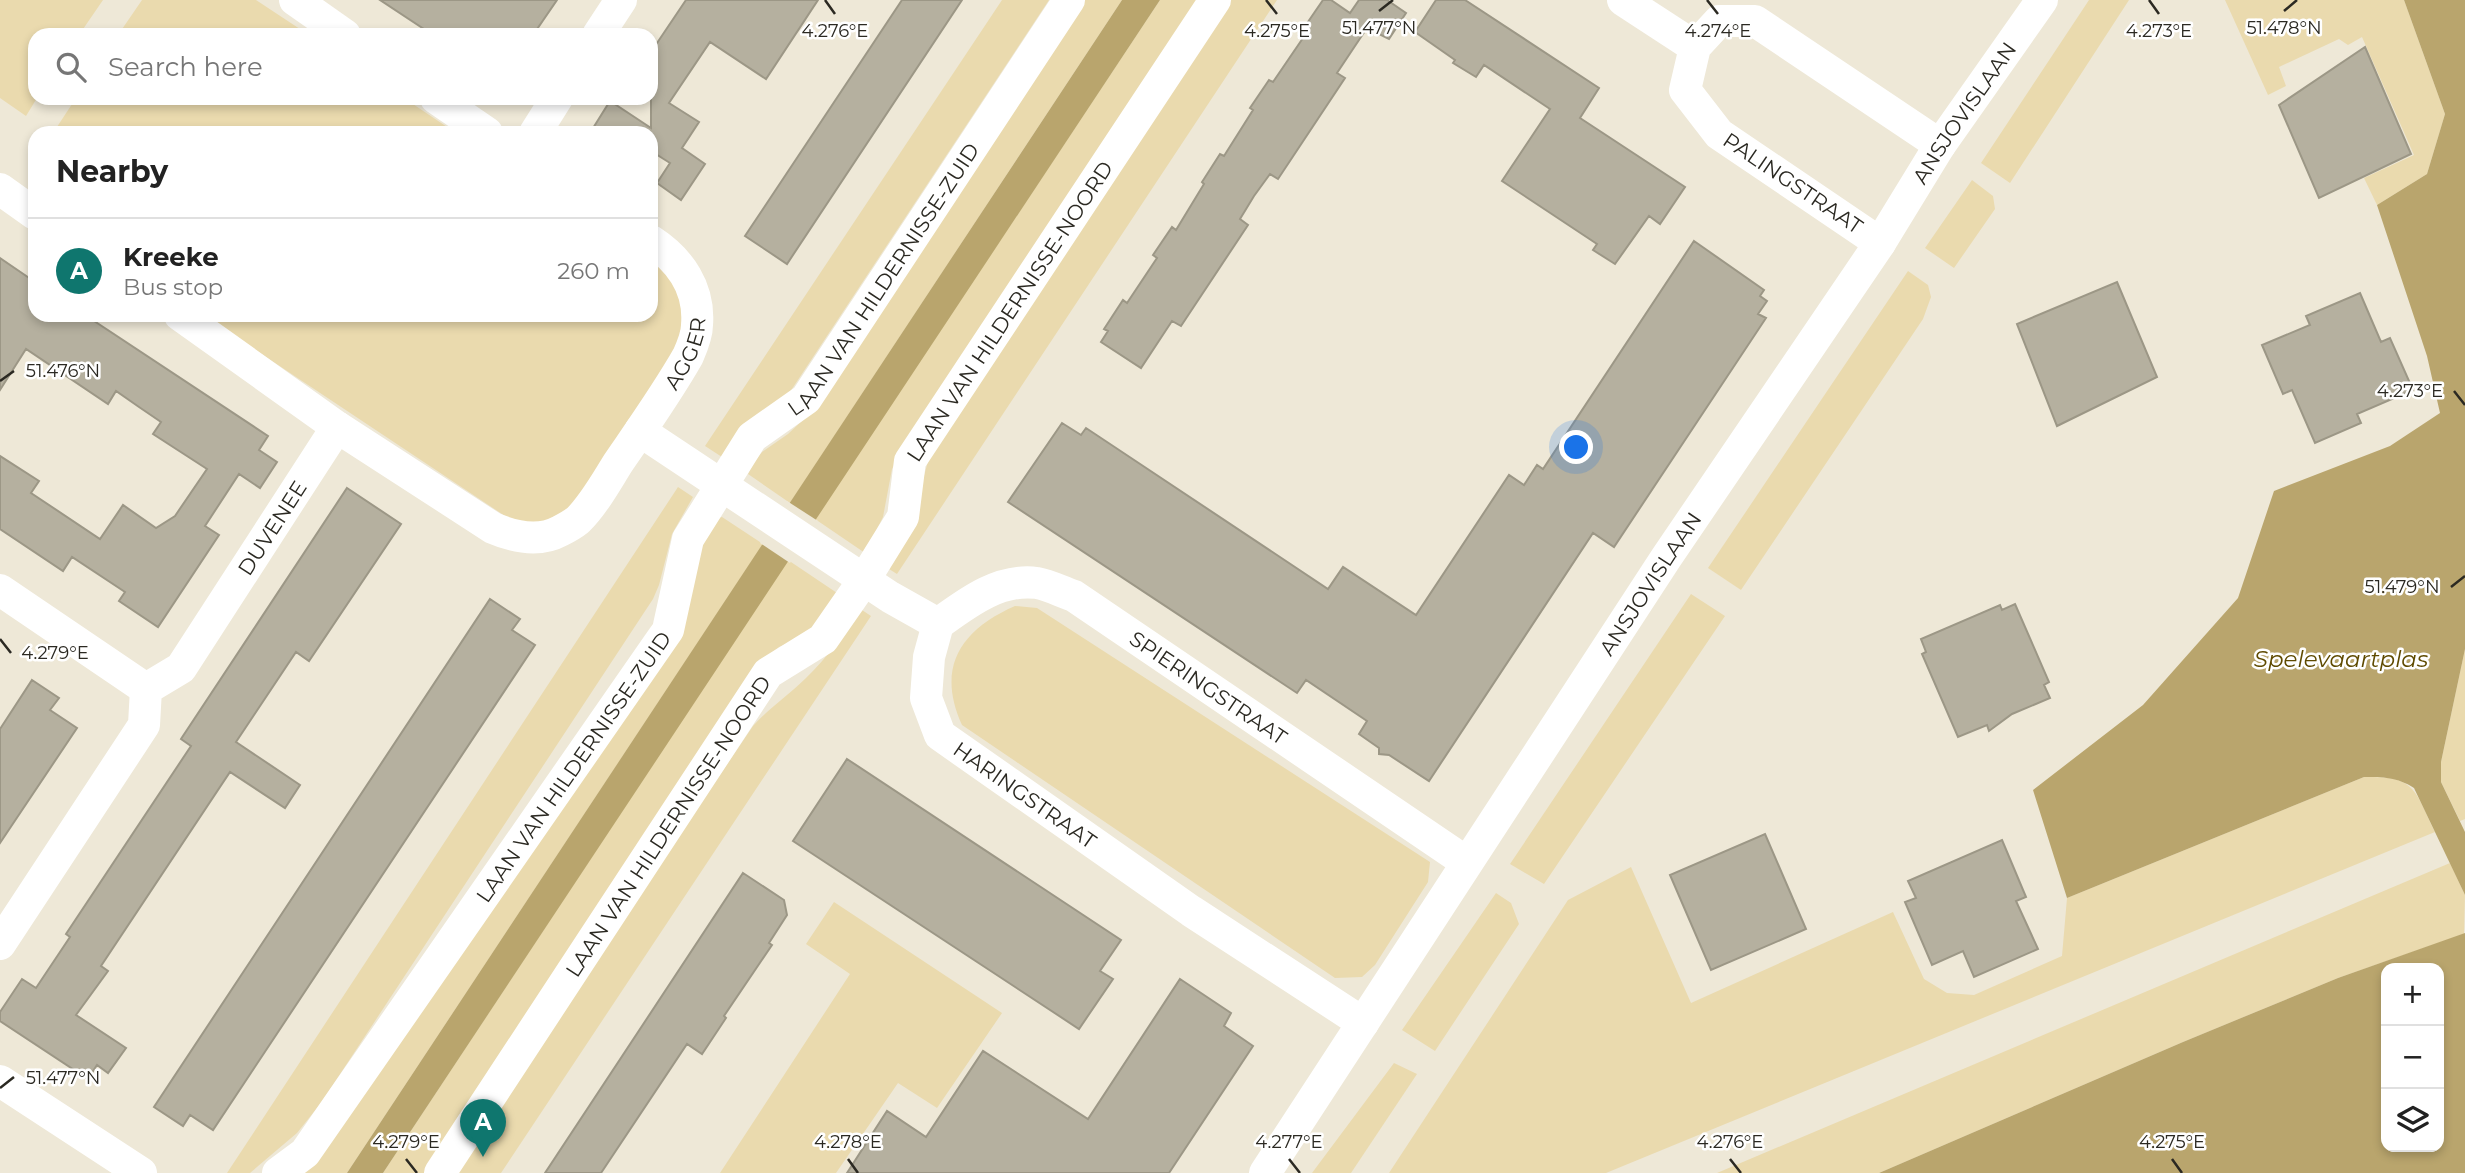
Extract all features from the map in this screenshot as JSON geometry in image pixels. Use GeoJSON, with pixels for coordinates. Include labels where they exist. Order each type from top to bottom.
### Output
{"type":"FeatureCollection","features":[{"type":"Feature","properties":{"kind":"street"},"geometry":{"type":"LineString","coordinates":[[295,0],[335,28]]}},
{"type":"Feature","properties":{"kind":"street"},"geometry":{"type":"LineString","coordinates":[[603,28],[621,0]]}},
{"type":"Feature","properties":{"kind":"street","name":"LAAN VAN HILDERNISSE-ZUID"},"geometry":{"type":"LineString","coordinates":[[278,1173],[305,1153],[668,630],[688,539],[752,437],[806,399],[1069,0]]}},
{"type":"Feature","properties":{"kind":"street","name":"LAAN VAN HILDERNISSE-NOORD"},"geometry":{"type":"LineString","coordinates":[[440,1173],[768,673],[823,639],[864,580],[903,517],[910,461],[1215,0]]}},
{"type":"Feature","properties":{"kind":"street"},"geometry":{"type":"LineString","coordinates":[[1623,0],[1695,47]]}},
{"type":"Feature","properties":{"kind":"street","name":"ANSJOVISLAAN"},"geometry":{"type":"LineString","coordinates":[[1265,1173],[1658,569],[1880,243],[1940,145],[2042,0]]}},
{"type":"Feature","properties":{"kind":"street","name":"PALINGSTRAAT"},"geometry":{"type":"LineString","coordinates":[[1880,243],[1719,134],[1685,90],[1695,47],[1719,21],[1755,21],[1940,145]]}},
{"type":"Feature","properties":{"kind":"street"},"geometry":{"type":"LineString","coordinates":[[446,105],[477,126]]}},
{"type":"Feature","properties":{"kind":"street"},"geometry":{"type":"LineString","coordinates":[[540,126],[553,105]]}},
{"type":"Feature","properties":{"kind":"street"},"geometry":{"type":"LineString","coordinates":[[0,189],[28,209]]}},
{"type":"Feature","properties":{"kind":"street","name":"AGGER"},"geometry":{"type":"LineString","coordinates":[[640,431],[690,353],[697,326],[696,299],[685,273],[658,246]]}},
{"type":"Feature","properties":{"kind":"street"},"geometry":{"type":"LineString","coordinates":[[190,322],[337,427],[493,528],[513,536],[535,538],[557,533],[576,521],[590,505],[640,431],[864,580],[939,624]]}},
{"type":"Feature","properties":{"kind":"street","name":"DUVENEE"},"geometry":{"type":"LineString","coordinates":[[146,689],[181,668],[337,427]]}},
{"type":"Feature","properties":{"kind":"street","name":"SPIERINGSTRAAT"},"geometry":{"type":"LineString","coordinates":[[939,624],[973,598],[1006,584],[1037,583],[1074,596],[1466,862]]}},
{"type":"Feature","properties":{"kind":"street"},"geometry":{"type":"LineString","coordinates":[[0,590],[146,689],[144,725],[0,944]]}},
{"type":"Feature","properties":{"kind":"street","name":"HARINGSTRAAT"},"geometry":{"type":"LineString","coordinates":[[939,624],[929,657],[926,698],[940,735],[1191,911],[1363,1023]]}},
{"type":"Feature","properties":{"kind":"street"},"geometry":{"type":"LineString","coordinates":[[0,1081],[141,1173]]}},
{"type":"Feature","properties":{"kind":"shaded area"},"geometry":{"type":"Polygon","coordinates":[[[0,0],[103,0],[84,28],[28,28],[28,105],[33,105],[26,116],[0,98],[0,0]]]}},
{"type":"Feature","properties":{"kind":"shaded area"},"geometry":{"type":"Polygon","coordinates":[[[142,0],[256,0],[298,28],[123,28],[142,0]]]}},
{"type":"Feature","properties":{"kind":"shaded area"},"geometry":{"type":"Polygon","coordinates":[[[1002,0],[1049,0],[788,395],[722,457],[705,446],[1002,0]]]}},
{"type":"Feature","properties":{"kind":"shaded area"},"geometry":{"type":"Polygon","coordinates":[[[1083,0],[1122,0],[790,503],[748,474],[754,462],[762,452],[805,418],[1083,0]]]}},
{"type":"Feature","properties":{"kind":"shaded area"},"geometry":{"type":"Polygon","coordinates":[[[1160,0],[1199,0],[906,443],[892,469],[883,517],[865,553],[815,519],[1160,0]]]}},
{"type":"Feature","properties":{"kind":"shaded area"},"geometry":{"type":"Polygon","coordinates":[[[1231,0],[1277,0],[897,574],[889,569],[929,458],[1231,0]]]}},
{"type":"Feature","properties":{"kind":"shaded area"},"geometry":{"type":"Polygon","coordinates":[[[2089,0],[2129,0],[2010,183],[1981,163],[2089,0]]]}},
{"type":"Feature","properties":{"kind":"shaded area"},"geometry":{"type":"Polygon","coordinates":[[[2225,0],[2404,0],[2445,114],[2427,174],[2377,205],[2364,178],[2414,155],[2362,37],[2348,45],[2339,39],[2279,67],[2286,86],[2268,95],[2225,0]]]}},
{"type":"Feature","properties":{"kind":"shaded area"},"geometry":{"type":"Polygon","coordinates":[[[71,105],[414,105],[446,126],[58,126],[71,105]]]}},
{"type":"Feature","properties":{"kind":"shaded area"},"geometry":{"type":"Polygon","coordinates":[[[1972,180],[1993,196],[1995,209],[1954,268],[1925,248],[1972,180]]]}},
{"type":"Feature","properties":{"kind":"shaded area"},"geometry":{"type":"Polygon","coordinates":[[[658,265],[673,279],[683,299],[682,326],[674,352],[580,500],[560,520],[527,524],[508,518],[214,322],[658,322],[658,265]]]}},
{"type":"Feature","properties":{"kind":"shaded area"},"geometry":{"type":"Polygon","coordinates":[[[1908,271],[1928,285],[1931,297],[1923,319],[1741,590],[1708,568],[1908,271]]]}},
{"type":"Feature","properties":{"kind":"shaded area"},"geometry":{"type":"Polygon","coordinates":[[[678,487],[693,497],[672,534],[653,599],[321,1103],[297,1133],[250,1173],[227,1173],[678,487]]]}},
{"type":"Feature","properties":{"kind":"shaded area"},"geometry":{"type":"Polygon","coordinates":[[[722,517],[763,544],[347,1173],[302,1173],[337,1130],[717,518],[722,517]]]}},
{"type":"Feature","properties":{"kind":"shaded area"},"geometry":{"type":"Polygon","coordinates":[[[788,560],[840,595],[812,633],[779,647],[767,657],[424,1173],[383,1173],[788,560]]]}},
{"type":"Feature","properties":{"kind":"shaded area"},"geometry":{"type":"Polygon","coordinates":[[[1691,594],[1725,616],[1544,884],[1510,864],[1691,594]]]}},
{"type":"Feature","properties":{"kind":"shaded area"},"geometry":{"type":"Polygon","coordinates":[[[1015,606],[1037,608],[1430,862],[1428,882],[1375,965],[1362,977],[1335,978],[962,725],[952,686],[958,653],[967,639],[980,627],[1015,606]]]}},
{"type":"Feature","properties":{"kind":"shaded area"},"geometry":{"type":"Polygon","coordinates":[[[862,610],[871,616],[501,1173],[450,1173],[753,726],[814,670],[862,610]]]}},
{"type":"Feature","properties":{"kind":"shaded area"},"geometry":{"type":"Polygon","coordinates":[[[2465,649],[2465,819],[2460,821],[2441,782],[2441,762],[2465,649]]]}},
{"type":"Feature","properties":{"kind":"shaded area"},"geometry":{"type":"Polygon","coordinates":[[[2364,777],[2394,779],[2411,788],[2435,832],[1606,1173],[1389,1173],[1568,900],[1631,867],[1691,1003],[1893,912],[1924,979],[1947,993],[1974,995],[2062,956],[2067,898],[2364,777]]]}},
{"type":"Feature","properties":{"kind":"shaded area"},"geometry":{"type":"Polygon","coordinates":[[[2450,863],[2465,895],[2464,934],[2338,978],[1879,1173],[1717,1173],[2450,863]]]}},
{"type":"Feature","properties":{"kind":"shaded area"},"geometry":{"type":"Polygon","coordinates":[[[1496,893],[1511,903],[1519,924],[1435,1051],[1402,1030],[1496,893]]]}},
{"type":"Feature","properties":{"kind":"shaded area"},"geometry":{"type":"Polygon","coordinates":[[[834,902],[1002,1013],[937,1108],[898,1083],[836,1173],[720,1173],[850,974],[806,944],[834,902]]]}},
{"type":"Feature","properties":{"kind":"shaded area"},"geometry":{"type":"Polygon","coordinates":[[[1394,1063],[1417,1074],[1351,1173],[1312,1173],[1394,1063]]]}},
{"type":"Feature","properties":{"kind":"water"},"geometry":{"type":"Polygon","coordinates":[[[1122,0],[1160,0],[383,1173],[347,1173],[1122,0]]]}},
{"type":"Feature","properties":{"kind":"water","name":"Spelevaartplas"},"geometry":{"type":"Polygon","coordinates":[[[2404,0],[2465,0],[2465,649],[2441,762],[2441,782],[2465,832],[2465,895],[2414,788],[2396,780],[2364,777],[2067,898],[2033,790],[2143,705],[2238,598],[2274,491],[2390,446],[2440,413],[2427,356],[2377,205],[2427,174],[2445,114],[2404,0]]]}},
{"type":"Feature","properties":{"kind":"water"},"geometry":{"type":"Polygon","coordinates":[[[2465,933],[2465,1173],[1879,1173],[2338,978],[2465,933]]]}},
{"type":"Feature","properties":{"kind":"pier"},"geometry":{"type":"Polygon","coordinates":[[[787,501],[818,521],[790,563],[760,543],[787,501]]]}},
{"type":"Feature","properties":{"kind":"building"},"geometry":{"type":"Polygon","coordinates":[[[380,0],[557,0],[538,28],[422,28],[380,0]]]}},
{"type":"Feature","properties":{"kind":"building"},"geometry":{"type":"Polygon","coordinates":[[[686,0],[818,0],[766,79],[710,42],[669,103],[699,122],[682,148],[705,164],[681,200],[658,184],[670,163],[658,155],[658,126],[651,126],[651,105],[658,105],[658,42],[686,0]]]}},
{"type":"Feature","properties":{"kind":"building"},"geometry":{"type":"Polygon","coordinates":[[[902,0],[962,0],[787,264],[745,236],[902,0]]]}},
{"type":"Feature","properties":{"kind":"building"},"geometry":{"type":"Polygon","coordinates":[[[1323,0],[1331,0],[1350,13],[1359,0],[1387,0],[1406,13],[1389,39],[1367,28],[1337,73],[1345,78],[1278,179],[1270,174],[1254,196],[1240,219],[1248,225],[1181,326],[1172,321],[1141,368],[1101,342],[1108,331],[1104,329],[1123,300],[1127,303],[1157,258],[1153,255],[1172,227],[1176,230],[1204,184],[1202,182],[1220,154],[1224,156],[1269,80],[1273,82],[1303,38],[1299,35],[1323,0]]]}},
{"type":"Feature","properties":{"kind":"building"},"geometry":{"type":"Polygon","coordinates":[[[1436,0],[1465,0],[1599,88],[1580,118],[1685,187],[1660,224],[1649,216],[1615,264],[1593,250],[1597,244],[1502,181],[1550,109],[1484,65],[1476,77],[1453,63],[1455,60],[1415,32],[1436,0]]]}},
{"type":"Feature","properties":{"kind":"building"},"geometry":{"type":"Polygon","coordinates":[[[2365,47],[2411,154],[2319,198],[2279,105],[2365,47]]]}},
{"type":"Feature","properties":{"kind":"building"},"geometry":{"type":"Polygon","coordinates":[[[608,105],[616,105],[648,126],[594,126],[608,105]]]}},
{"type":"Feature","properties":{"kind":"building"},"geometry":{"type":"Polygon","coordinates":[[[1694,241],[1764,290],[1760,296],[1767,301],[1758,314],[1766,318],[1614,547],[1593,533],[1429,781],[1389,755],[1379,754],[1379,748],[1359,734],[1367,721],[1306,680],[1297,693],[1008,502],[1062,423],[1081,435],[1086,428],[1328,589],[1343,567],[1416,615],[1509,475],[1524,485],[1537,465],[1543,469],[1694,241]]]}},
{"type":"Feature","properties":{"kind":"building"},"geometry":{"type":"Polygon","coordinates":[[[0,258],[28,277],[28,322],[96,322],[268,436],[259,450],[277,462],[260,488],[239,474],[205,526],[219,535],[158,627],[119,601],[125,592],[72,557],[63,571],[0,529],[0,456],[39,481],[31,493],[100,539],[123,505],[156,528],[175,516],[207,469],[153,434],[161,422],[116,391],[108,404],[26,349],[0,390],[0,258]]]}},
{"type":"Feature","properties":{"kind":"building"},"geometry":{"type":"Polygon","coordinates":[[[2117,282],[2157,377],[2057,426],[2017,324],[2117,282]]]}},
{"type":"Feature","properties":{"kind":"building"},"geometry":{"type":"Polygon","coordinates":[[[2360,293],[2381,342],[2390,338],[2413,390],[2357,414],[2361,423],[2315,443],[2292,390],[2283,394],[2262,345],[2310,325],[2306,316],[2360,293]]]}},
{"type":"Feature","properties":{"kind":"building"},"geometry":{"type":"Polygon","coordinates":[[[347,488],[401,524],[309,661],[296,652],[236,742],[300,785],[285,808],[230,772],[101,966],[108,971],[76,1015],[126,1048],[108,1073],[97,1065],[88,1079],[0,1021],[0,1012],[22,979],[36,988],[70,937],[66,934],[191,746],[181,739],[347,488]]]}},
{"type":"Feature","properties":{"kind":"building"},"geometry":{"type":"Polygon","coordinates":[[[490,599],[520,619],[512,630],[535,645],[213,1130],[190,1115],[183,1126],[154,1107],[490,599]]]}},
{"type":"Feature","properties":{"kind":"building"},"geometry":{"type":"Polygon","coordinates":[[[2015,604],[2049,682],[2044,685],[2050,698],[2012,714],[1989,731],[1987,725],[1958,737],[1922,654],[1926,652],[1921,639],[2000,605],[2002,610],[2015,604]]]}},
{"type":"Feature","properties":{"kind":"building"},"geometry":{"type":"Polygon","coordinates":[[[32,680],[59,698],[50,710],[77,728],[0,843],[0,729],[32,680]]]}},
{"type":"Feature","properties":{"kind":"building"},"geometry":{"type":"Polygon","coordinates":[[[847,759],[1121,940],[1100,971],[1113,979],[1079,1029],[793,841],[847,759]]]}},
{"type":"Feature","properties":{"kind":"building"},"geometry":{"type":"Polygon","coordinates":[[[1765,834],[1806,929],[1711,970],[1670,875],[1765,834]]]}},
{"type":"Feature","properties":{"kind":"building"},"geometry":{"type":"Polygon","coordinates":[[[2002,840],[2026,897],[2016,901],[2038,949],[1974,977],[1963,951],[1932,965],[1905,902],[1916,898],[1908,881],[2002,840]]]}},
{"type":"Feature","properties":{"kind":"building"},"geometry":{"type":"Polygon","coordinates":[[[743,873],[784,900],[787,915],[769,943],[772,945],[724,1016],[726,1018],[702,1054],[687,1044],[601,1173],[545,1173],[743,873]]]}},
{"type":"Feature","properties":{"kind":"building"},"geometry":{"type":"Polygon","coordinates":[[[1180,979],[1231,1013],[1224,1026],[1253,1046],[1169,1173],[847,1173],[887,1111],[926,1137],[983,1051],[1088,1119],[1180,979]]]}},
{"type":"Feature","properties":{"kind":"place","name":"Kreeke"},"geometry":{"type":"Point","coordinates":[483,1157]}}]}
